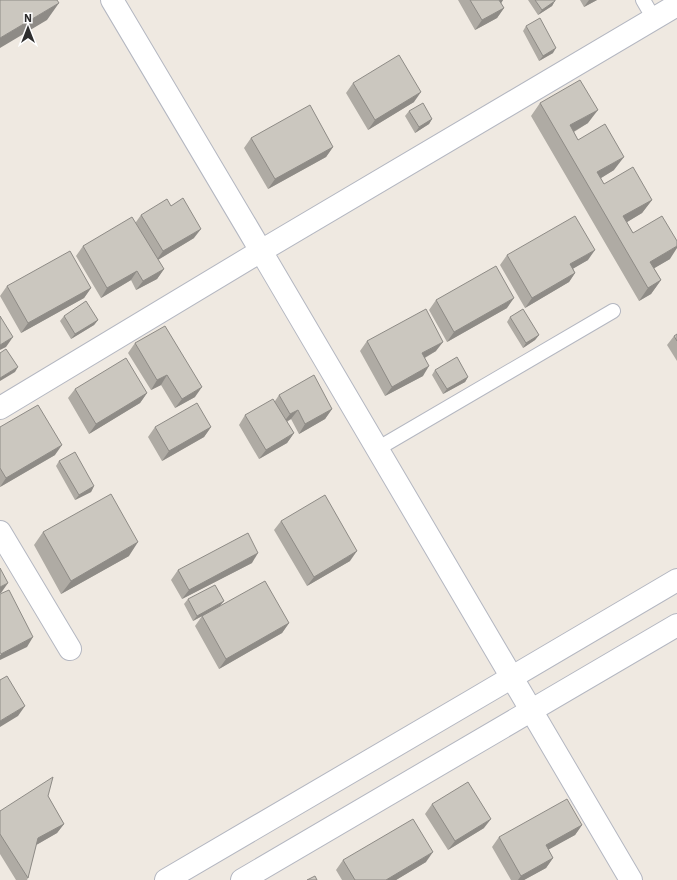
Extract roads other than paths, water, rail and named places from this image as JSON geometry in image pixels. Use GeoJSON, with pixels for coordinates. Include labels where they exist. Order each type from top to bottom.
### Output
{"type":"FeatureCollection","features":[{"type":"Feature","properties":{"kind":"street"},"geometry":{"type":"LineString","coordinates":[[112,0],[631,880]]}},
{"type":"Feature","properties":{"kind":"street"},"geometry":{"type":"LineString","coordinates":[[0,408],[261,251],[677,5]]}},
{"type":"Feature","properties":{"kind":"street"},"geometry":{"type":"LineString","coordinates":[[0,532],[70,649]]}},
{"type":"Feature","properties":{"kind":"street"},"geometry":{"type":"LineString","coordinates":[[166,880],[677,580]]}},
{"type":"Feature","properties":{"kind":"street"},"geometry":{"type":"LineString","coordinates":[[242,880],[677,625]]}},
{"type":"Feature","properties":{"kind":"lane"},"geometry":{"type":"LineString","coordinates":[[643,0],[654,19]]}},
{"type":"Feature","properties":{"kind":"lane"},"geometry":{"type":"LineString","coordinates":[[377,449],[613,311]]}}]}
